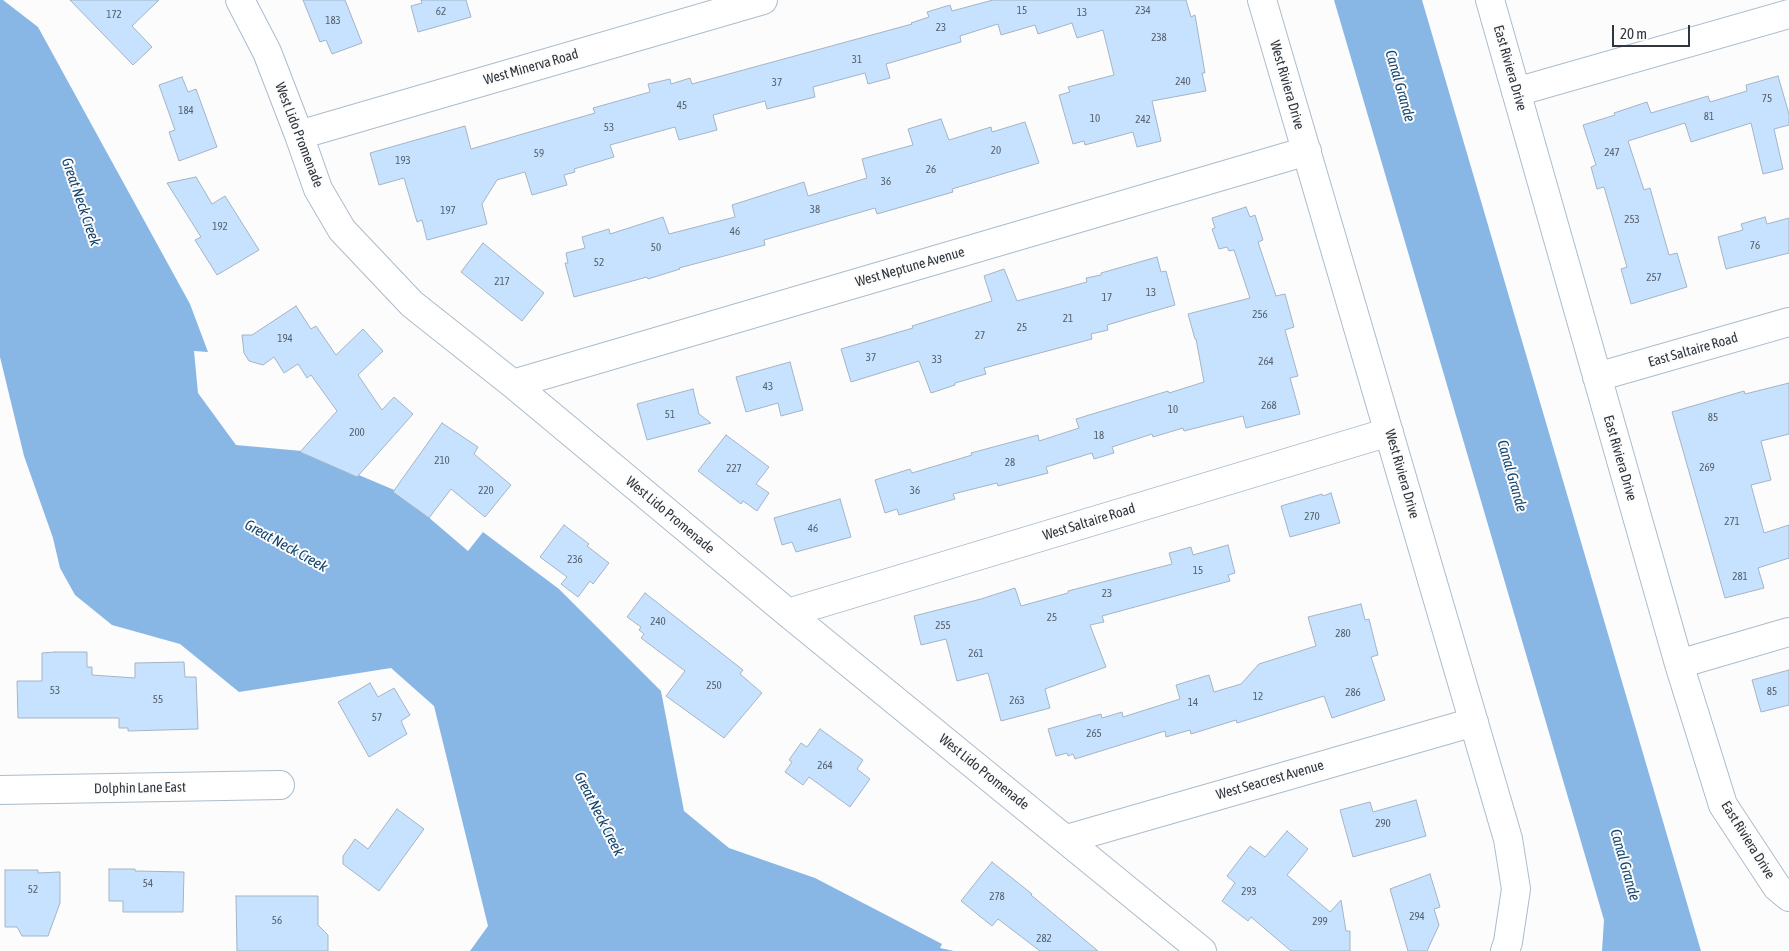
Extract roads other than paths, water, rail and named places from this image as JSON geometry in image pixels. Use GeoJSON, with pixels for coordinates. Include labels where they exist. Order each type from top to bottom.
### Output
{"type":"FeatureCollection","features":[{"type":"Feature","properties":{"kind":"street","name":"West Lido Promenade"},"geometry":{"type":"LineString","coordinates":[[240,0],[267,52],[318,190],[342,230],[412,304],[513,384],[788,613],[1202,951]]}},
{"type":"Feature","properties":{"kind":"street","name":"West Minerva Road"},"geometry":{"type":"LineString","coordinates":[[299,135],[763,0]]}},
{"type":"Feature","properties":{"kind":"street","name":"West Riviera Drive"},"geometry":{"type":"LineString","coordinates":[[1262,0],[1508,839],[1516,889],[1505,951]]}},
{"type":"Feature","properties":{"kind":"street","name":"East Riviera Drive"},"geometry":{"type":"LineString","coordinates":[[1490,0],[1679,664],[1724,805],[1777,887],[1789,898]]}},
{"type":"Feature","properties":{"kind":"street"},"geometry":{"type":"LineString","coordinates":[[1516,92],[1789,14]]}},
{"type":"Feature","properties":{"kind":"street","name":"West Neptune Avenue"},"geometry":{"type":"LineString","coordinates":[[513,384],[1307,151]]}},
{"type":"Feature","properties":{"kind":"street","name":"East Saltaire Road"},"geometry":{"type":"LineString","coordinates":[[1597,377],[1789,322]]}},
{"type":"Feature","properties":{"kind":"street","name":"West Saltaire Road"},"geometry":{"type":"LineString","coordinates":[[788,613],[1389,432]]}},
{"type":"Feature","properties":{"kind":"street"},"geometry":{"type":"LineString","coordinates":[[1679,664],[1789,632]]}},
{"type":"Feature","properties":{"kind":"street","name":"West Seacrest Avenue"},"geometry":{"type":"LineString","coordinates":[[1067,839],[1474,722]]}},
{"type":"Feature","properties":{"kind":"street","name":"Dolphin Lane East"},"geometry":{"type":"LineString","coordinates":[[0,790],[280,785]]}},
{"type":"Feature","properties":{"kind":"water","name":"Great Neck Creek"},"geometry":{"type":"Polygon","coordinates":[[[0,0],[3,0],[38,27],[190,304],[208,352],[194,351],[198,393],[236,445],[302,451],[399,492],[468,551],[483,532],[559,589],[661,691],[684,811],[729,848],[815,878],[942,944],[940,948],[954,951],[470,951],[488,926],[434,706],[391,668],[239,692],[180,644],[112,625],[75,595],[60,568],[53,538],[24,456],[0,357],[0,0]]]}},
{"type":"Feature","properties":{"kind":"water","name":"Canal Grande"},"geometry":{"type":"Polygon","coordinates":[[[1334,0],[1422,0],[1701,951],[1602,951],[1604,920],[1334,0]]]}}]}
